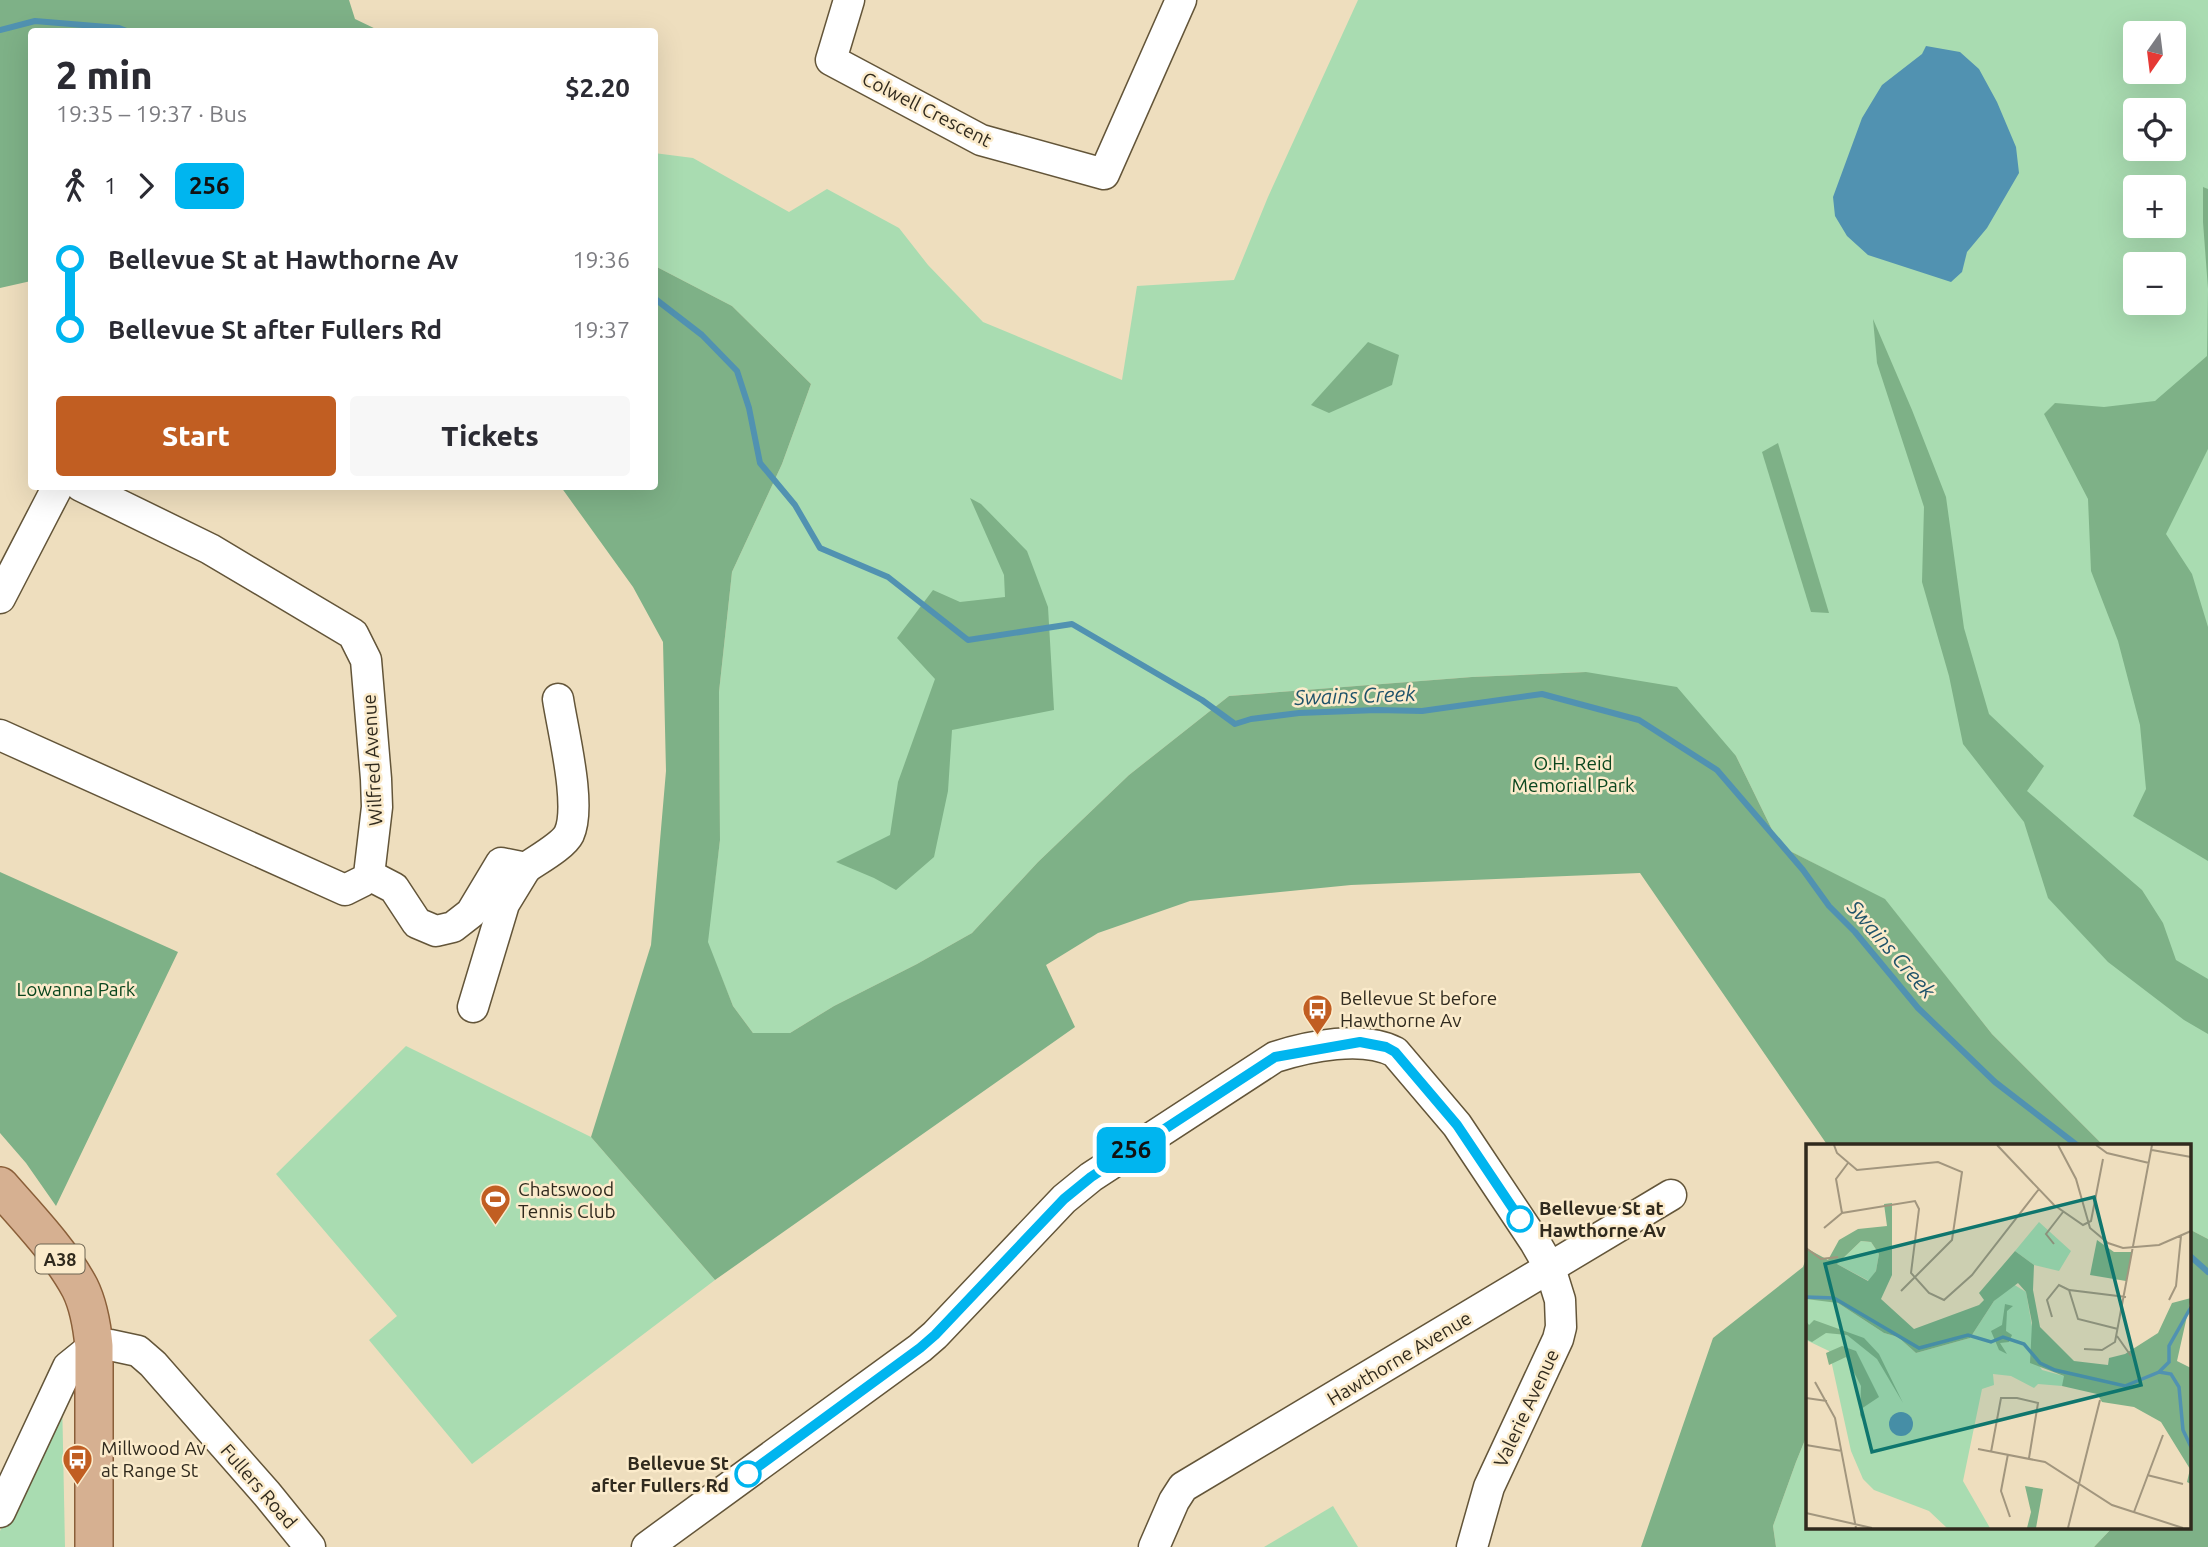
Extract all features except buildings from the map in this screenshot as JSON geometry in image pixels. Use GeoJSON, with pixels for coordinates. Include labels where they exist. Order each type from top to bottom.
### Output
{"type":"FeatureCollection","features":[{"type":"Feature","properties":{"kind":"main road","name":"A38"},"geometry":{"type":"LineString","coordinates":[[0,1186],[55,1252],[81,1289],[90,1315],[94,1346],[94,1547]]}},
{"type":"Feature","properties":{"kind":"street","name":"Colwell Crescent"},"geometry":{"type":"LineString","coordinates":[[849,0],[831,60],[981,140],[1104,174],[1181,0]]}},
{"type":"Feature","properties":{"kind":"street"},"geometry":{"type":"LineString","coordinates":[[0,598],[56,490]]}},
{"type":"Feature","properties":{"kind":"street","name":"Wilfred Avenue"},"geometry":{"type":"LineString","coordinates":[[89,490],[211,549],[354,634],[366,660],[376,779],[377,807],[369,875]]}},
{"type":"Feature","properties":{"kind":"street"},"geometry":{"type":"LineString","coordinates":[[473,1007],[504,904],[526,868],[569,835],[575,804],[558,699]]}},
{"type":"Feature","properties":{"kind":"street"},"geometry":{"type":"LineString","coordinates":[[0,735],[345,890],[369,875],[394,888],[417,923],[436,931],[453,927],[471,913],[501,863],[526,868]]}},
{"type":"Feature","properties":{"kind":"street","name":"Valerie Avenue"},"geometry":{"type":"LineString","coordinates":[[647,1547],[920,1348],[1064,1199],[1091,1177],[1262,1064],[1287,1053],[1360,1042],[1386,1047],[1395,1052],[1464,1134],[1550,1268],[1560,1300],[1561,1327],[1558,1339],[1489,1488],[1472,1547]]}},
{"type":"Feature","properties":{"kind":"street","name":"Hawthorne Avenue"},"geometry":{"type":"LineString","coordinates":[[1154,1547],[1183,1487],[1671,1195]]}},
{"type":"Feature","properties":{"kind":"street","name":"Fullers Road"},"geometry":{"type":"LineString","coordinates":[[94,1346],[110,1345],[138,1351],[153,1364],[310,1547]]}},
{"type":"Feature","properties":{"kind":"street"},"geometry":{"type":"LineString","coordinates":[[0,1512],[68,1367],[94,1346]]}},
{"type":"Feature","properties":{"kind":"green space"},"geometry":{"type":"Polygon","coordinates":[[[0,0],[349,0],[355,19],[374,28],[28,28],[28,282],[0,288],[0,0]]]}},
{"type":"Feature","properties":{"kind":"green space"},"geometry":{"type":"Polygon","coordinates":[[[1358,0],[2208,0],[2208,1239],[2190,1230],[2190,1144],[2102,1144],[1992,1034],[1885,900],[1780,846],[1736,756],[1586,672],[1472,677],[1229,696],[1129,775],[1038,862],[972,933],[834,1006],[790,1033],[753,1033],[733,1006],[707,942],[720,840],[719,692],[732,572],[782,464],[811,384],[732,306],[658,268],[658,154],[693,158],[789,212],[827,189],[899,228],[928,265],[983,322],[1122,380],[1137,286],[1234,280],[1268,197],[1358,0]]]}},
{"type":"Feature","properties":{"kind":"green space"},"geometry":{"type":"Polygon","coordinates":[[[2203,187],[2208,189],[2208,289],[2203,222],[2203,187]]]}},
{"type":"Feature","properties":{"kind":"green space","name":"O.H. Reid Memorial Park"},"geometry":{"type":"Polygon","coordinates":[[[658,268],[732,306],[811,384],[782,464],[732,572],[719,692],[720,840],[708,942],[733,1006],[753,1033],[790,1033],[834,1006],[972,933],[1038,862],[1129,775],[1229,696],[1472,677],[1586,672],[1677,687],[1736,756],[1780,846],[1885,899],[1992,1034],[2102,1144],[1827,1144],[1640,873],[1351,885],[1190,901],[1098,933],[1046,965],[1075,1027],[715,1280],[591,1137],[651,945],[666,771],[663,642],[633,587],[563,490],[658,490],[658,268]]]}},
{"type":"Feature","properties":{"kind":"green space"},"geometry":{"type":"Polygon","coordinates":[[[2208,289],[2208,449],[2166,534],[2192,574],[2208,627],[2208,861],[2133,816],[2146,789],[2140,725],[2118,641],[2091,571],[2088,499],[2044,414],[2055,403],[2104,407],[2155,401],[2207,356],[2208,289]]]}},
{"type":"Feature","properties":{"kind":"green space"},"geometry":{"type":"Polygon","coordinates":[[[1873,319],[1946,497],[1964,628],[1989,714],[2044,766],[2027,791],[2142,890],[2163,923],[2176,960],[2208,979],[2208,1034],[2184,1020],[2108,962],[2048,898],[2024,822],[1963,744],[1949,676],[1922,582],[1924,507],[1877,363],[1873,319]]]}},
{"type":"Feature","properties":{"kind":"green space"},"geometry":{"type":"Polygon","coordinates":[[[1368,342],[1399,355],[1392,385],[1329,413],[1311,405],[1368,342]]]}},
{"type":"Feature","properties":{"kind":"green space"},"geometry":{"type":"Polygon","coordinates":[[[1778,443],[1829,613],[1811,612],[1762,452],[1778,443]]]}},
{"type":"Feature","properties":{"kind":"green space"},"geometry":{"type":"Polygon","coordinates":[[[970,498],[981,504],[1027,551],[1048,607],[1054,710],[952,730],[948,791],[934,857],[896,890],[836,862],[890,835],[898,782],[935,679],[897,638],[933,590],[960,602],[1005,597],[1004,575],[970,498]]]}},
{"type":"Feature","properties":{"kind":"green space","name":"Lowanna Park"},"geometry":{"type":"Polygon","coordinates":[[[0,872],[178,952],[56,1206],[26,1163],[0,1133],[0,872]]]}},
{"type":"Feature","properties":{"kind":"green space","name":"Chatswood Tennis Club"},"geometry":{"type":"Polygon","coordinates":[[[406,1046],[591,1137],[715,1280],[472,1464],[369,1340],[397,1316],[276,1174],[406,1046]]]}},
{"type":"Feature","properties":{"kind":"green space"},"geometry":{"type":"Polygon","coordinates":[[[2190,1230],[2208,1239],[2208,1547],[2094,1547],[2110,1530],[2190,1530],[2190,1230]]]}},
{"type":"Feature","properties":{"kind":"green space"},"geometry":{"type":"Polygon","coordinates":[[[1806,1259],[1806,1437],[1773,1526],[1776,1547],[1641,1547],[1713,1338],[1803,1267],[1806,1259]]]}},
{"type":"Feature","properties":{"kind":"green space"},"geometry":{"type":"Polygon","coordinates":[[[62,1395],[65,1547],[0,1547],[0,1531],[62,1395]]]}},
{"type":"Feature","properties":{"kind":"green space"},"geometry":{"type":"Polygon","coordinates":[[[1806,1437],[1806,1530],[2110,1530],[2094,1547],[1776,1547],[1773,1526],[1806,1437]]]}},
{"type":"Feature","properties":{"kind":"green space"},"geometry":{"type":"Polygon","coordinates":[[[1333,1506],[1358,1547],[1264,1547],[1333,1506]]]}},
{"type":"Feature","properties":{"kind":"water"},"geometry":{"type":"Polygon","coordinates":[[[1926,46],[1960,52],[1979,69],[1997,102],[2016,147],[2019,173],[1987,228],[1967,252],[1962,272],[1951,282],[1868,255],[1847,236],[1835,216],[1833,197],[1862,118],[1882,85],[1922,54],[1926,46]]]}},
{"type":"Feature","properties":{"kind":"waterway","name":"Swains Creek"},"geometry":{"type":"LineString","coordinates":[[0,30],[35,21],[119,28]]}},
{"type":"Feature","properties":{"kind":"waterway","name":"Swains Creek"},"geometry":{"type":"LineString","coordinates":[[658,301],[702,335],[737,371],[749,408],[760,463],[795,505],[820,548],[888,577],[968,640],[1072,624],[1202,700],[1235,724],[1251,719],[1299,713],[1422,711],[1542,694],[1639,720],[1717,770],[1803,870],[1829,906],[1855,932],[1918,1008],[1995,1082],[2075,1144]]}},
{"type":"Feature","properties":{"kind":"waterway","name":"Swains Creek"},"geometry":{"type":"LineString","coordinates":[[2190,1256],[2208,1272]]}},
{"type":"Feature","properties":{"kind":"bus line","name":"256"},"geometry":{"type":"LineString","coordinates":[[748,1474],[920,1348],[1064,1199],[1091,1177],[1262,1064],[1287,1053],[1360,1042],[1386,1047],[1395,1052],[1457,1125],[1520,1219]]}},
{"type":"Feature","properties":{"kind":"place","name":"Bellevue St before Hawthorne Av"},"geometry":{"type":"Point","coordinates":[1317,1036]}},
{"type":"Feature","properties":{"kind":"place","name":"Bellevue St at Hawthorne Av"},"geometry":{"type":"Point","coordinates":[1520,1219]}},
{"type":"Feature","properties":{"kind":"place","name":"Chatswood Tennis Club"},"geometry":{"type":"Point","coordinates":[495,1227]}},
{"type":"Feature","properties":{"kind":"place","name":"Bellevue St after Fullers Rd"},"geometry":{"type":"Point","coordinates":[748,1474]}},
{"type":"Feature","properties":{"kind":"place","name":"Millwood Av at Range St"},"geometry":{"type":"Point","coordinates":[78,1486]}}]}
